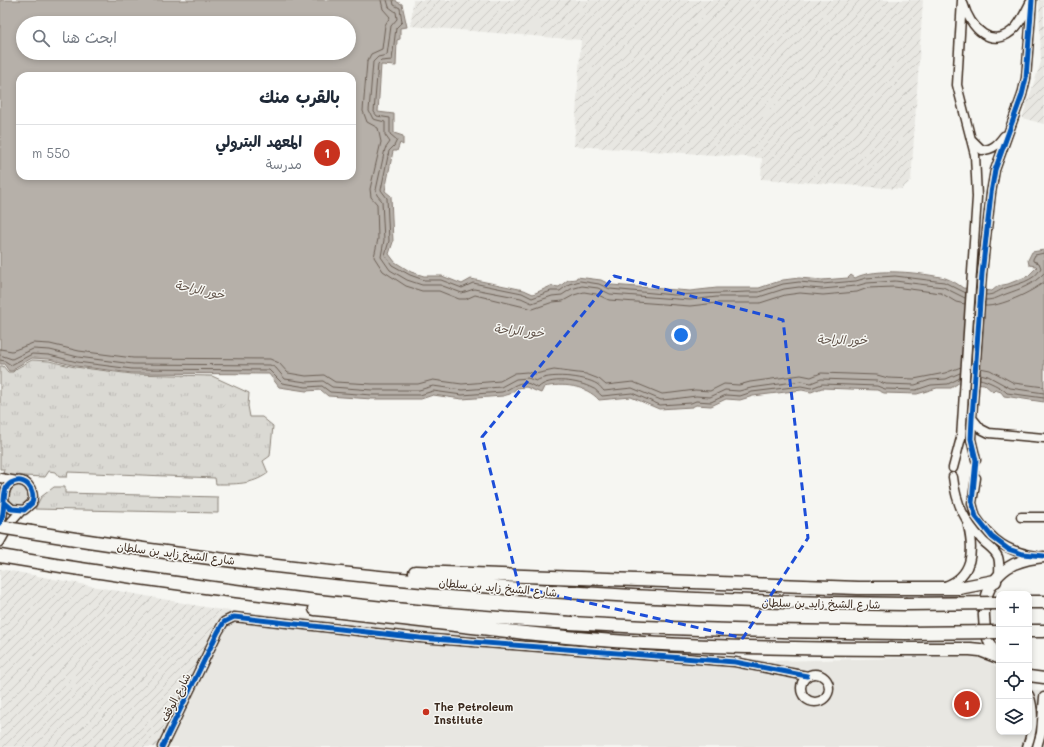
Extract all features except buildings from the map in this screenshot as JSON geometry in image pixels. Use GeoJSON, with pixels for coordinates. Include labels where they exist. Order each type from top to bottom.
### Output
{"type":"FeatureCollection","features":[{"type":"Feature","properties":{"kind":"highway","name":"شارع الشيخ زايد بن سلطان"},"geometry":{"type":"LineString","coordinates":[[0,526],[164,552],[340,574],[573,594],[745,602],[905,604],[996,602]]}},
{"type":"Feature","properties":{"kind":"highway"},"geometry":{"type":"LineString","coordinates":[[0,556],[80,570],[273,596],[459,615],[643,627],[904,633],[996,632]]}},
{"type":"Feature","properties":{"kind":"highway"},"geometry":{"type":"LineString","coordinates":[[298,568],[763,586],[966,587],[997,578]]}},
{"type":"Feature","properties":{"kind":"highway"},"geometry":{"type":"LineString","coordinates":[[273,596],[284,602],[308,608],[500,631],[642,643],[742,647],[970,648],[980,650],[996,657]]}},
{"type":"Feature","properties":{"kind":"highway"},"geometry":{"type":"LineString","coordinates":[[1032,602],[1044,602]]}},
{"type":"Feature","properties":{"kind":"highway"},"geometry":{"type":"LineString","coordinates":[[1032,631],[1044,631]]}},
{"type":"Feature","properties":{"kind":"main road"},"geometry":{"type":"LineString","coordinates":[[996,655],[990,646],[985,633],[983,619],[984,606],[988,593],[997,578],[1013,565],[1028,559],[1044,557]]}},
{"type":"Feature","properties":{"kind":"main road"},"geometry":{"type":"LineString","coordinates":[[1032,676],[1044,678]]}},
{"type":"Feature","properties":{"kind":"street"},"geometry":{"type":"LineString","coordinates":[[962,0],[967,14],[978,31],[985,36],[992,37],[1000,37],[1016,27],[1032,0]]}},
{"type":"Feature","properties":{"kind":"street"},"geometry":{"type":"LineString","coordinates":[[953,468],[961,438],[973,273],[977,190],[975,155],[957,85],[962,0]]}},
{"type":"Feature","properties":{"kind":"street"},"geometry":{"type":"LineString","coordinates":[[976,460],[971,439],[972,418],[982,274],[992,188],[995,170],[1022,95],[1026,78],[1032,0]]}},
{"type":"Feature","properties":{"kind":"street"},"geometry":{"type":"LineString","coordinates":[[970,138],[977,147],[982,150],[989,150],[995,147],[1009,128]]}},
{"type":"Feature","properties":{"kind":"street"},"geometry":{"type":"LineString","coordinates":[[972,418],[981,428],[989,433],[1044,438]]}},
{"type":"Feature","properties":{"kind":"street"},"geometry":{"type":"LineString","coordinates":[[952,477],[957,500],[968,523],[995,552],[998,558],[997,578]]}},
{"type":"Feature","properties":{"kind":"street"},"geometry":{"type":"LineString","coordinates":[[0,478],[26,483],[30,486],[34,496],[30,506],[21,511],[11,522],[0,542]]}},
{"type":"Feature","properties":{"kind":"street"},"geometry":{"type":"LineString","coordinates":[[976,478],[972,503],[975,516],[992,537],[1008,549],[1023,554],[1044,557]]}},
{"type":"Feature","properties":{"kind":"street"},"geometry":{"type":"LineString","coordinates":[[0,523],[7,486],[17,481]]}},
{"type":"Feature","properties":{"kind":"street"},"geometry":{"type":"LineString","coordinates":[[0,484],[4,499],[12,509],[21,511]]}},
{"type":"Feature","properties":{"kind":"street"},"geometry":{"type":"LineString","coordinates":[[1021,517],[1044,517]]}},
{"type":"Feature","properties":{"kind":"street"},"geometry":{"type":"LineString","coordinates":[[926,588],[942,587],[952,583],[965,570],[972,552],[968,523]]}},
{"type":"Feature","properties":{"kind":"street","name":"شارع الوقف"},"geometry":{"type":"LineString","coordinates":[[162,747],[218,632],[240,616],[420,638],[735,662],[778,670]]}},
{"type":"Feature","properties":{"kind":"street"},"geometry":{"type":"LineString","coordinates":[[778,670],[807,676],[814,674],[825,677],[830,687],[827,696],[818,702],[810,702],[802,695],[801,685],[794,678],[778,670]]}},
{"type":"Feature","properties":{"kind":"street"},"geometry":{"type":"LineString","coordinates":[[801,685],[807,676]]}},
{"type":"Feature","properties":{"kind":"street"},"geometry":{"type":"LineString","coordinates":[[1037,747],[1041,733],[1044,697]]}},
{"type":"Feature","properties":{"kind":"street"},"geometry":{"type":"LineString","coordinates":[[1027,747],[1033,722],[1033,708],[1030,699]]}},
{"type":"Feature","properties":{"kind":"highlighted area"},"geometry":{"type":"Polygon","coordinates":[[[614,276],[783,320],[808,538],[743,638],[519,587],[482,437],[614,276]]]}},
{"type":"Feature","properties":{"kind":"shaded area"},"geometry":{"type":"Polygon","coordinates":[[[413,0],[923,0],[911,181],[901,189],[761,179],[762,158],[574,146],[581,40],[411,26],[413,0]]]}},
{"type":"Feature","properties":{"kind":"shaded area"},"geometry":{"type":"Polygon","coordinates":[[[1039,0],[1044,0],[1044,124],[1022,118],[1041,62],[1039,0]]]}},
{"type":"Feature","properties":{"kind":"shaded area"},"geometry":{"type":"Polygon","coordinates":[[[0,569],[221,610],[159,747],[0,747],[0,569]]]}},
{"type":"Feature","properties":{"kind":"shaded area"},"geometry":{"type":"Polygon","coordinates":[[[221,610],[775,661],[978,656],[996,666],[996,735],[1032,735],[1032,690],[1044,692],[1044,747],[162,747],[221,610]]]}},
{"type":"Feature","properties":{"kind":"green space"},"geometry":{"type":"Polygon","coordinates":[[[32,360],[49,361],[75,367],[132,374],[212,376],[249,393],[248,406],[250,417],[262,417],[273,426],[270,456],[263,461],[268,473],[250,482],[230,484],[216,484],[215,478],[68,472],[67,477],[59,477],[55,472],[49,471],[45,477],[3,475],[4,469],[0,469],[0,366],[3,366],[8,372],[13,372],[17,368],[32,360]]]}},
{"type":"Feature","properties":{"kind":"green space"},"geometry":{"type":"Polygon","coordinates":[[[19,484],[23,484],[31,489],[28,506],[16,507],[10,501],[9,495],[11,491],[19,484]]]}},
{"type":"Feature","properties":{"kind":"green space"},"geometry":{"type":"Polygon","coordinates":[[[54,487],[65,487],[65,493],[218,497],[218,513],[35,509],[41,497],[54,487]]]}},
{"type":"Feature","properties":{"kind":"water","name":"خور الراحة"},"geometry":{"type":"Polygon","coordinates":[[[0,0],[396,0],[402,4],[407,27],[400,28],[400,39],[397,40],[396,66],[381,65],[378,112],[394,114],[394,133],[403,136],[403,145],[400,143],[397,151],[393,151],[385,191],[391,196],[393,242],[389,254],[395,262],[411,272],[424,276],[442,276],[462,284],[471,279],[524,290],[533,294],[551,286],[559,287],[568,280],[576,279],[577,277],[601,280],[611,285],[690,291],[717,288],[759,288],[783,280],[799,278],[822,280],[848,278],[851,275],[855,278],[874,273],[899,272],[924,274],[945,278],[963,288],[992,291],[998,286],[1008,284],[1028,276],[1037,267],[1029,265],[1028,260],[1032,252],[1044,250],[1044,402],[1004,396],[1001,392],[995,390],[993,392],[984,384],[960,382],[951,388],[937,388],[917,394],[884,393],[877,390],[822,388],[811,392],[802,390],[753,396],[740,400],[726,399],[711,406],[696,405],[692,407],[659,409],[631,397],[599,400],[594,395],[581,388],[566,385],[544,387],[541,393],[526,387],[517,388],[510,394],[503,396],[462,399],[433,395],[421,399],[372,399],[328,396],[321,390],[306,391],[279,387],[269,374],[132,373],[76,366],[49,359],[32,358],[16,367],[13,371],[9,371],[4,364],[0,364],[0,0]]]}},
{"type":"Feature","properties":{"kind":"tunnel"},"geometry":{"type":"LineString","coordinates":[[976,460],[976,478]]}},
{"type":"Feature","properties":{"kind":"cycle path"},"geometry":{"type":"LineString","coordinates":[[1032,0],[1026,78],[1022,95],[995,170],[991,193],[982,274],[972,418],[971,439],[976,460],[972,503],[976,517],[992,537],[1008,549],[1023,554],[1044,556]]}},
{"type":"Feature","properties":{"kind":"cycle path"},"geometry":{"type":"LineString","coordinates":[[0,523],[8,486],[16,481],[21,481],[25,482],[31,489],[33,498],[32,503],[24,510],[12,509],[5,503]]}},
{"type":"Feature","properties":{"kind":"cycle path"},"geometry":{"type":"LineString","coordinates":[[162,747],[218,632],[224,622],[234,617],[420,638],[735,662],[807,676]]}},
{"type":"Feature","properties":{"kind":"place","name":"المعهد البترولي"},"geometry":{"type":"Point","coordinates":[967,704]}},
{"type":"Feature","properties":{"kind":"place","name":"The Petroleum Institute"},"geometry":{"type":"Point","coordinates":[426,712]}}]}
